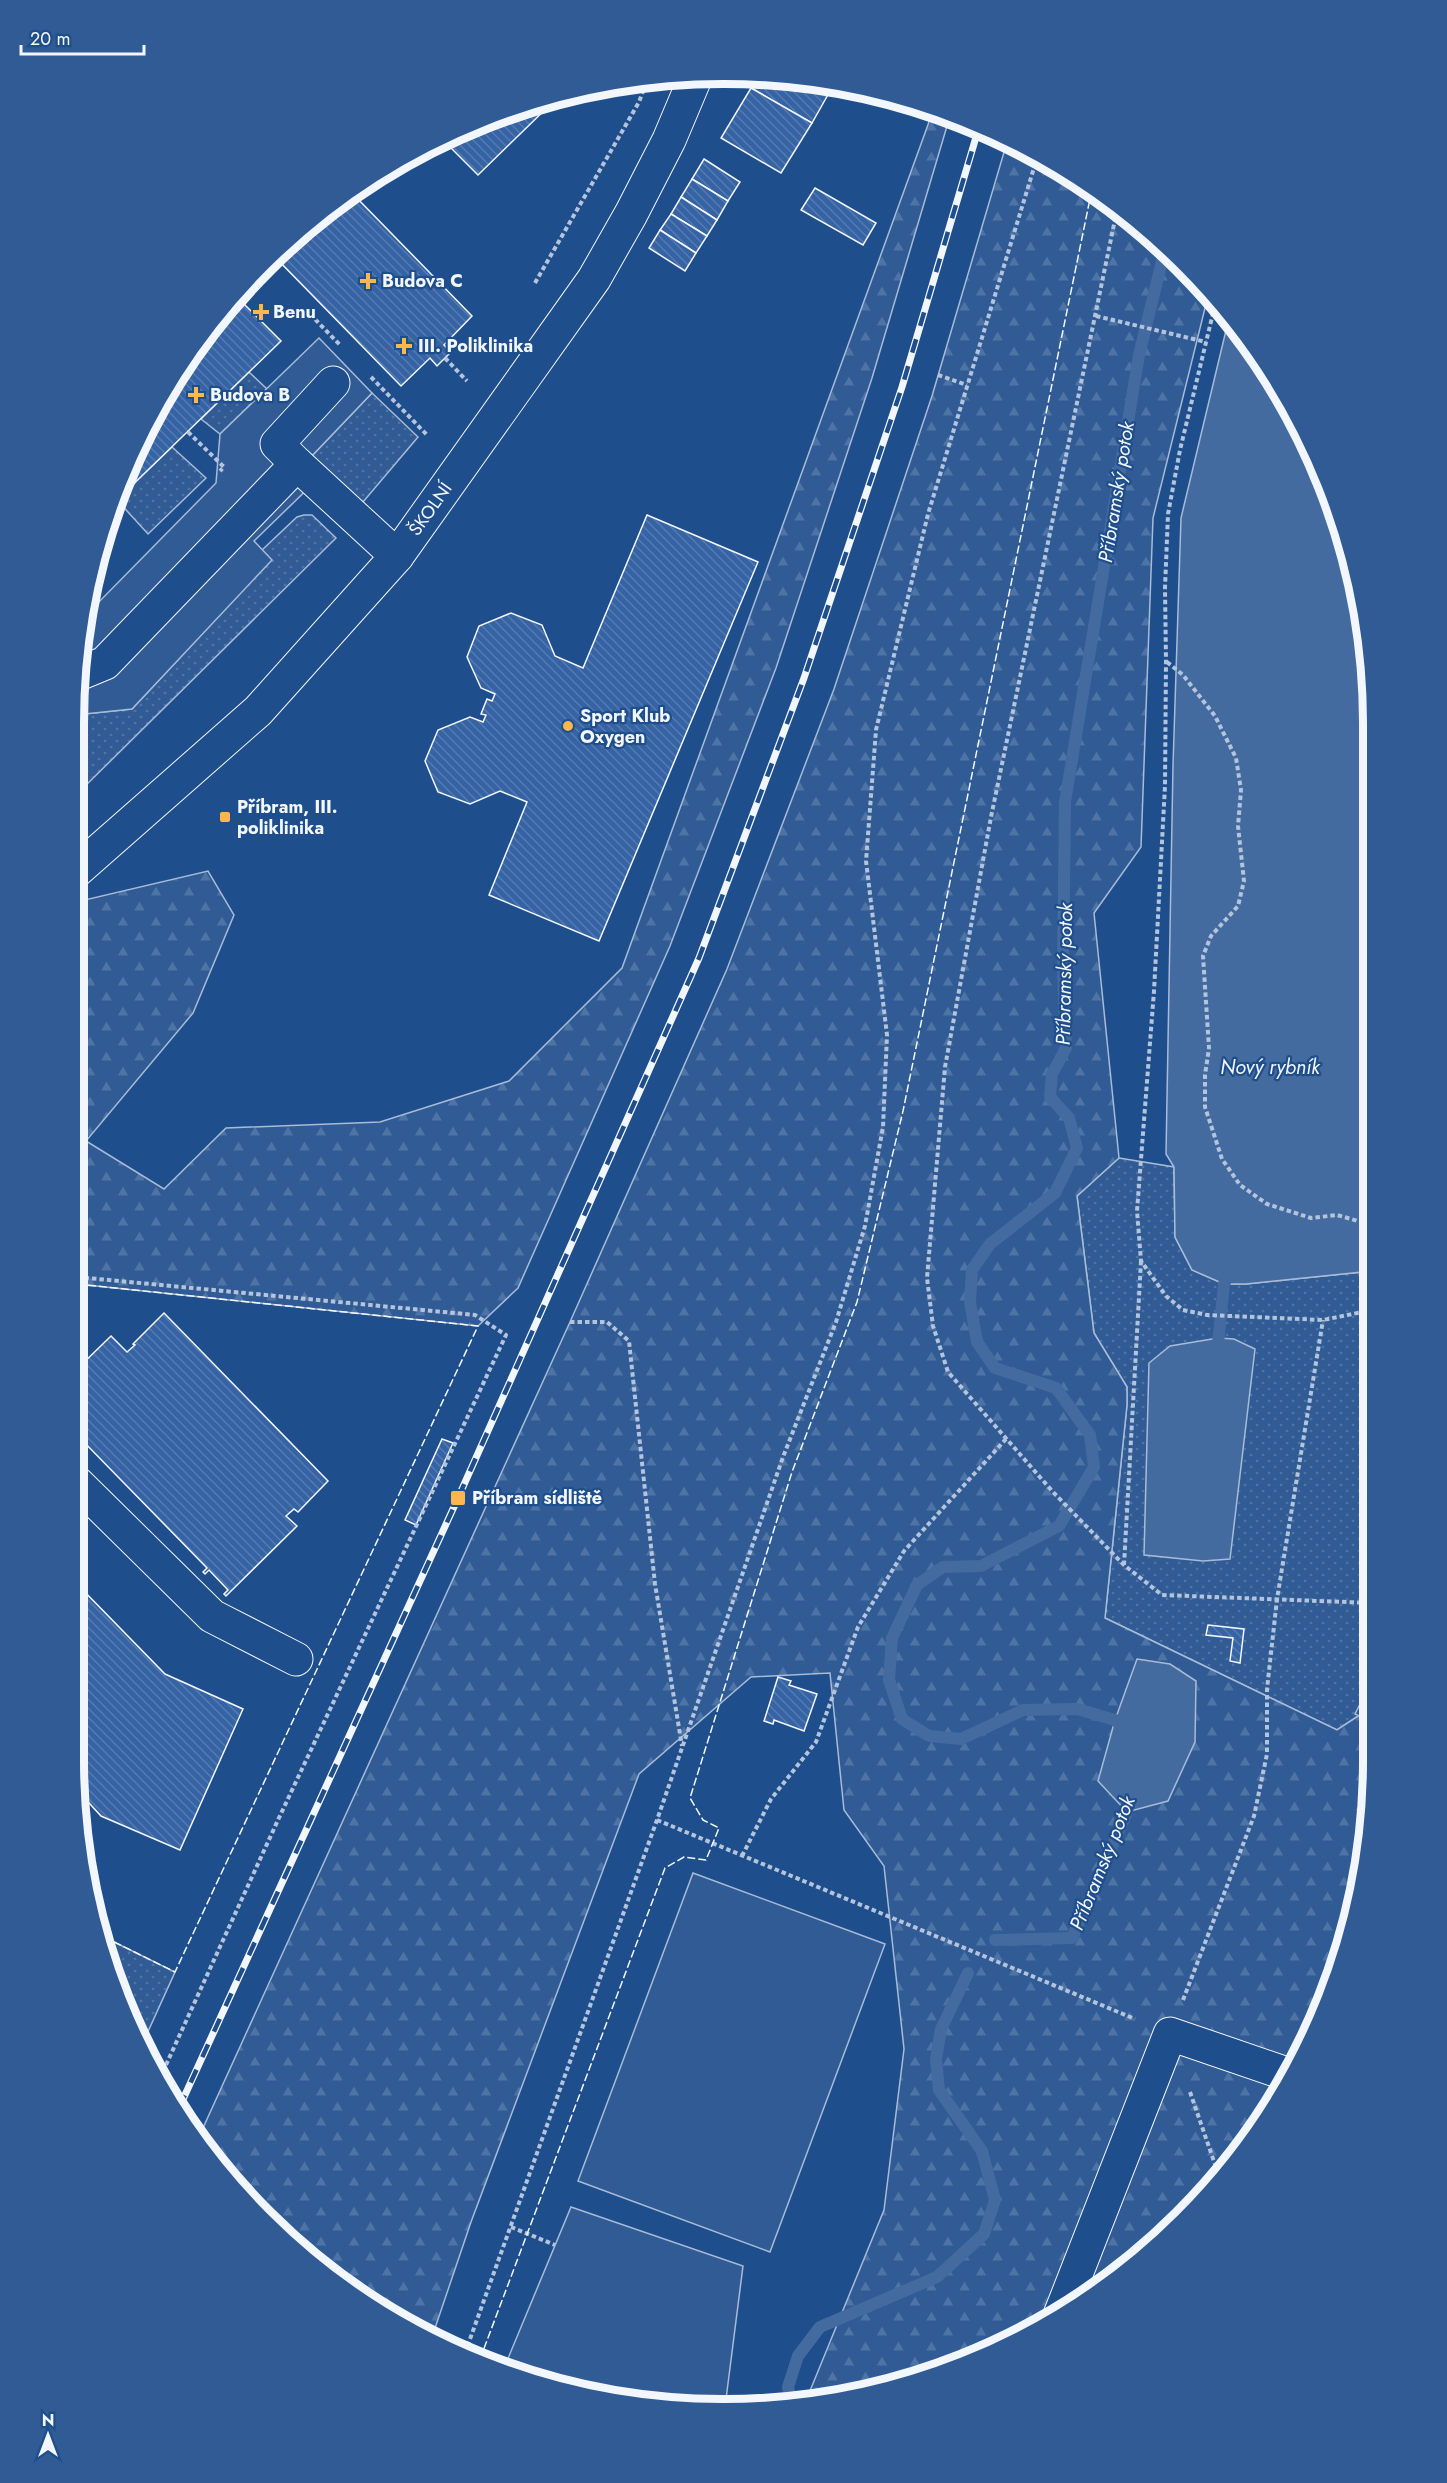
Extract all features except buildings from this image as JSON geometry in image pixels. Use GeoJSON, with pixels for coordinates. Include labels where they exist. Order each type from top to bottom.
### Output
{"type":"FeatureCollection","features":[{"type":"Feature","properties":{"kind":"street","name":"ŠKOLNÍ"},"geometry":{"type":"LineString","coordinates":[[84,864],[258,711],[397,556],[594,279],[632,214],[669,140],[692,85]]}},
{"type":"Feature","properties":{"kind":"street"},"geometry":{"type":"LineString","coordinates":[[333,383],[277,444],[397,556]]}},
{"type":"Feature","properties":{"kind":"street"},"geometry":{"type":"LineString","coordinates":[[86,671],[105,663],[297,464]]}},
{"type":"Feature","properties":{"kind":"street"},"geometry":{"type":"LineString","coordinates":[[84,1490],[212,1616],[296,1659]]}},
{"type":"Feature","properties":{"kind":"street"},"geometry":{"type":"LineString","coordinates":[[1066,2299],[1170,2034],[1281,2072]]}},
{"type":"Feature","properties":{"kind":"path"},"geometry":{"type":"LineString","coordinates":[[535,283],[633,112],[644,89]]}},
{"type":"Feature","properties":{"kind":"path"},"geometry":{"type":"LineString","coordinates":[[468,2345],[657,1820],[783,1457],[836,1322],[865,1226],[883,1127],[887,1035],[866,861],[876,730],[928,514],[1035,166]]}},
{"type":"Feature","properties":{"kind":"path"},"geometry":{"type":"LineString","coordinates":[[1115,218],[991,817],[945,1067],[927,1278],[933,1326],[948,1372],[1053,1492],[1124,1565],[1161,1595],[1363,1603]]}},
{"type":"Feature","properties":{"kind":"path"},"geometry":{"type":"LineString","coordinates":[[1124,1565],[1141,1261],[1137,1211],[1154,991],[1161,855],[1168,514],[1180,450],[1213,313]]}},
{"type":"Feature","properties":{"kind":"path"},"geometry":{"type":"LineString","coordinates":[[1096,316],[1206,342]]}},
{"type":"Feature","properties":{"kind":"path"},"geometry":{"type":"LineString","coordinates":[[445,358],[466,381]]}},
{"type":"Feature","properties":{"kind":"path"},"geometry":{"type":"LineString","coordinates":[[938,375],[967,385]]}},
{"type":"Feature","properties":{"kind":"path"},"geometry":{"type":"LineString","coordinates":[[188,432],[224,466],[220,471]]}},
{"type":"Feature","properties":{"kind":"path"},"geometry":{"type":"LineString","coordinates":[[1166,661],[1183,675],[1215,716],[1236,758],[1241,790],[1238,826],[1244,881],[1238,906],[1211,936],[1203,956],[1209,1048],[1205,1075],[1205,1107],[1222,1159],[1240,1185],[1267,1204],[1311,1218],[1337,1215],[1363,1222]]}},
{"type":"Feature","properties":{"kind":"path"},"geometry":{"type":"LineString","coordinates":[[1141,1261],[1166,1296],[1183,1310],[1207,1316],[1323,1320],[1363,1312]]}},
{"type":"Feature","properties":{"kind":"path"},"geometry":{"type":"LineString","coordinates":[[84,1278],[475,1315],[506,1335],[278,1820],[164,2069]]}},
{"type":"Feature","properties":{"kind":"path"},"geometry":{"type":"LineString","coordinates":[[657,1820],[1170,2034],[1254,1816],[1267,1754],[1267,1689],[1277,1599],[1323,1320]]}},
{"type":"Feature","properties":{"kind":"path"},"geometry":{"type":"LineString","coordinates":[[570,1322],[607,1322],[629,1341],[655,1584],[682,1747]]}},
{"type":"Feature","properties":{"kind":"path"},"geometry":{"type":"LineString","coordinates":[[742,1856],[771,1799],[816,1742],[858,1626],[904,1551],[1006,1439]]}},
{"type":"Feature","properties":{"kind":"path"},"geometry":{"type":"LineString","coordinates":[[1189,2088],[1216,2167]]}},
{"type":"Feature","properties":{"kind":"path"},"geometry":{"type":"LineString","coordinates":[[511,2227],[555,2245]]}},
{"type":"Feature","properties":{"kind":"green space"},"geometry":{"type":"Polygon","coordinates":[[[930,118],[947,125],[872,378],[776,668],[670,946],[518,1288],[478,1326],[84,1285],[84,900],[208,871],[234,915],[193,1013],[86,1141],[164,1189],[226,1128],[380,1122],[509,1081],[622,968],[930,118]]]}},
{"type":"Feature","properties":{"kind":"green space"},"geometry":{"type":"Polygon","coordinates":[[[1005,149],[1079,192],[1113,216],[1176,271],[1206,304],[1153,518],[1141,847],[1094,913],[1119,1158],[1077,1196],[1094,1333],[1127,1387],[1105,1618],[1337,1730],[1363,1713],[1362,1801],[1358,1843],[1341,1925],[1329,1965],[1297,2042],[1255,2115],[1231,2149],[1176,2212],[1113,2267],[1079,2291],[1006,2333],[929,2365],[848,2387],[809,2394],[884,2210],[904,2049],[884,1866],[844,1810],[830,1673],[751,1677],[639,1774],[471,2222],[435,2330],[368,2291],[302,2240],[271,2212],[243,2181],[202,2130],[570,1322],[727,969],[834,689],[932,396],[1005,149]]]}},
{"type":"Feature","properties":{"kind":"green space"},"geometry":{"type":"Polygon","coordinates":[[[249,372],[267,389],[220,434],[201,419],[249,372]]]}},
{"type":"Feature","properties":{"kind":"green space"},"geometry":{"type":"Polygon","coordinates":[[[372,393],[418,437],[363,502],[309,459],[372,393]]]}},
{"type":"Feature","properties":{"kind":"green space"},"geometry":{"type":"Polygon","coordinates":[[[172,447],[206,478],[148,534],[123,506],[130,487],[172,447]]]}},
{"type":"Feature","properties":{"kind":"green space"},"geometry":{"type":"Polygon","coordinates":[[[312,515],[336,538],[84,787],[84,714],[132,709],[271,560],[262,550],[297,517],[312,515]]]}},
{"type":"Feature","properties":{"kind":"green space"},"geometry":{"type":"Polygon","coordinates":[[[1119,1158],[1174,1167],[1175,1237],[1192,1270],[1224,1284],[1246,1284],[1363,1272],[1363,1713],[1337,1730],[1105,1618],[1127,1387],[1094,1333],[1077,1196],[1119,1158]]]}},
{"type":"Feature","properties":{"kind":"green space"},"geometry":{"type":"Polygon","coordinates":[[[1363,1698],[1363,1718],[1355,1714],[1363,1698]]]}},
{"type":"Feature","properties":{"kind":"green space"},"geometry":{"type":"Polygon","coordinates":[[[111,1940],[175,1972],[147,2035],[118,1965],[111,1940]]]}},
{"type":"Feature","properties":{"kind":"shaded area"},"geometry":{"type":"Polygon","coordinates":[[[319,338],[372,393],[309,459],[324,473],[254,541],[272,560],[132,709],[84,714],[89,640],[95,606],[216,483],[220,434],[319,338]]]}},
{"type":"Feature","properties":{"kind":"shaded area"},"geometry":{"type":"Polygon","coordinates":[[[693,1873],[885,1944],[770,2252],[578,2181],[693,1873]]]}},
{"type":"Feature","properties":{"kind":"shaded area"},"geometry":{"type":"Polygon","coordinates":[[[571,2207],[743,2266],[726,2399],[682,2398],[599,2387],[507,2361],[571,2207]]]}},
{"type":"Feature","properties":{"kind":"water","name":"Nový rybník"},"geometry":{"type":"Polygon","coordinates":[[[1226,329],[1277,404],[1314,479],[1341,558],[1358,640],[1363,724],[1363,1272],[1246,1284],[1224,1284],[1192,1270],[1175,1237],[1174,1167],[1166,1154],[1173,765],[1181,518],[1226,329]]]}},
{"type":"Feature","properties":{"kind":"water"},"geometry":{"type":"Polygon","coordinates":[[[1218,1338],[1234,1339],[1255,1349],[1230,1559],[1203,1561],[1144,1555],[1149,1363],[1170,1346],[1218,1338]]]}},
{"type":"Feature","properties":{"kind":"water"},"geometry":{"type":"Polygon","coordinates":[[[1137,1659],[1170,1664],[1196,1681],[1195,1742],[1168,1801],[1127,1812],[1098,1781],[1115,1720],[1137,1659]]]}},
{"type":"Feature","properties":{"kind":"waterway","name":"Příbramský potok"},"geometry":{"type":"LineString","coordinates":[[1126,1730],[1115,1720],[1077,1709],[1023,1710],[961,1739],[929,1736],[902,1719],[889,1680],[892,1638],[917,1585],[943,1567],[981,1566],[1059,1526],[1094,1467],[1090,1435],[1056,1388],[995,1368],[977,1342],[970,1302],[972,1270],[990,1244],[1055,1193],[1077,1148],[1069,1118],[1050,1097],[1052,1074],[1066,1048],[1063,969],[1065,802],[1139,355],[1163,259]]}},
{"type":"Feature","properties":{"kind":"waterway"},"geometry":{"type":"LineString","coordinates":[[1217,1353],[1224,1284],[1231,1270]]}},
{"type":"Feature","properties":{"kind":"waterway","name":"Příbramský potok"},"geometry":{"type":"LineString","coordinates":[[995,1940],[1072,1938],[1127,1812],[1131,1797]]}},
{"type":"Feature","properties":{"kind":"waterway","name":"Příbramský potok"},"geometry":{"type":"LineString","coordinates":[[790,2396],[788,2387],[798,2356],[820,2327],[937,2277],[984,2234],[995,2200],[982,2151],[939,2090],[936,2059],[941,2029],[968,1973]]}},
{"type":"Feature","properties":{"kind":"railway"},"geometry":{"type":"LineString","coordinates":[[183,2100],[458,1498],[699,958],[804,678],[902,387],[976,137]]}},
{"type":"Feature","properties":{"kind":"fence"},"geometry":{"type":"LineString","coordinates":[[483,2351],[665,1868],[684,1857],[706,1860],[719,1828],[703,1820],[690,1798],[792,1472],[857,1302],[903,1111],[1090,200]]}},
{"type":"Feature","properties":{"kind":"fence"},"geometry":{"type":"LineString","coordinates":[[84,1285],[478,1326],[175,1972],[111,1940]]}},
{"type":"Feature","properties":{"kind":"place","name":"Budova C"},"geometry":{"type":"Point","coordinates":[368,281]}},
{"type":"Feature","properties":{"kind":"place","name":"Benu"},"geometry":{"type":"Point","coordinates":[261,312]}},
{"type":"Feature","properties":{"kind":"place","name":"III. Poliklinika"},"geometry":{"type":"Point","coordinates":[404,346]}},
{"type":"Feature","properties":{"kind":"place","name":"Budova B"},"geometry":{"type":"Point","coordinates":[196,395]}},
{"type":"Feature","properties":{"kind":"place","name":"Sport Klub Oxygen"},"geometry":{"type":"Point","coordinates":[568,726]}},
{"type":"Feature","properties":{"kind":"place","name":"Příbram, III. poliklinika"},"geometry":{"type":"Point","coordinates":[225,817]}},
{"type":"Feature","properties":{"kind":"place","name":"Příbram sídliště"},"geometry":{"type":"Point","coordinates":[458,1498]}}]}
